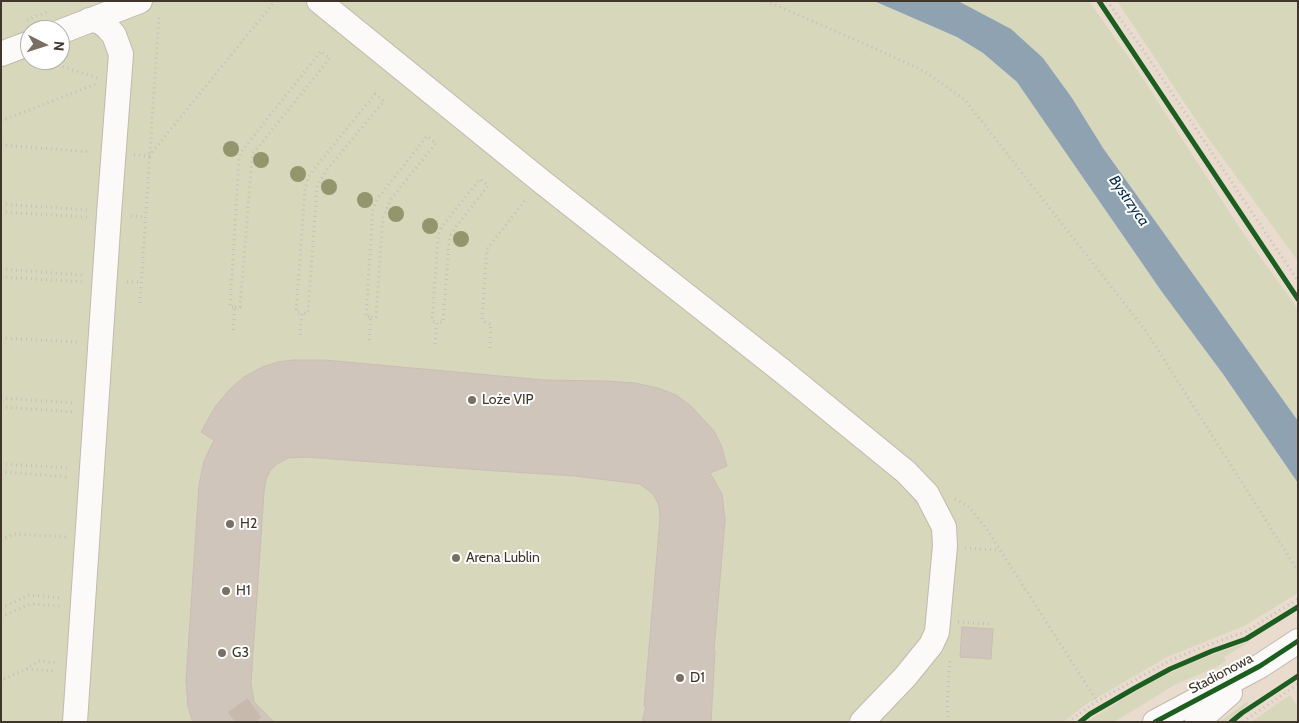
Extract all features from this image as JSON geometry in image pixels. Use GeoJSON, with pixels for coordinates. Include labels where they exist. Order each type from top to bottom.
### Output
{"type":"FeatureCollection","features":[{"type":"Feature","properties":{"kind":"street"},"geometry":{"type":"LineString","coordinates":[[319,1],[541,181],[781,370],[906,472],[927,494],[944,526],[945,546],[937,632],[931,645],[906,677],[862,722]]}},
{"type":"Feature","properties":{"kind":"street"},"geometry":{"type":"LineString","coordinates":[[70,21],[89,20],[150,3]]}},
{"type":"Feature","properties":{"kind":"street"},"geometry":{"type":"LineString","coordinates":[[75,722],[121,54],[114,35],[107,27],[99,22],[89,20]]}},
{"type":"Feature","properties":{"kind":"street"},"geometry":{"type":"LineString","coordinates":[[1,54],[20,37]]}},
{"type":"Feature","properties":{"kind":"street","name":"Stadionowa"},"geometry":{"type":"LineString","coordinates":[[1155,722],[1260,666],[1297,642]]}},
{"type":"Feature","properties":{"kind":"street","name":"Stadionowa"},"geometry":{"type":"LineString","coordinates":[[1197,722],[1260,666]]}},
{"type":"Feature","properties":{"kind":"path"},"geometry":{"type":"LineString","coordinates":[[149,156],[275,1]]}},
{"type":"Feature","properties":{"kind":"path"},"geometry":{"type":"LineString","coordinates":[[766,1],[924,71],[965,100],[1146,331],[1298,572]]}},
{"type":"Feature","properties":{"kind":"path"},"geometry":{"type":"LineString","coordinates":[[1107,1],[1139,44],[1298,280]]}},
{"type":"Feature","properties":{"kind":"path"},"geometry":{"type":"LineString","coordinates":[[140,303],[149,156],[150,3]]}},
{"type":"Feature","properties":{"kind":"path"},"geometry":{"type":"LineString","coordinates":[[321,51],[330,58],[253,153],[240,308],[235,307],[230,307],[241,152],[321,51]]}},
{"type":"Feature","properties":{"kind":"path"},"geometry":{"type":"LineString","coordinates":[[70,69],[105,80]]}},
{"type":"Feature","properties":{"kind":"path"},"geometry":{"type":"LineString","coordinates":[[1,120],[96,84]]}},
{"type":"Feature","properties":{"kind":"path"},"geometry":{"type":"LineString","coordinates":[[375,94],[384,101],[326,171],[320,179],[317,188],[308,313],[302,313],[296,312],[305,190],[308,178],[375,94]]}},
{"type":"Feature","properties":{"kind":"path"},"geometry":{"type":"LineString","coordinates":[[427,136],[436,143],[391,198],[383,217],[376,317],[371,317],[366,317],[373,208],[378,198],[427,136]]}},
{"type":"Feature","properties":{"kind":"path"},"geometry":{"type":"LineString","coordinates":[[1,145],[98,152]]}},
{"type":"Feature","properties":{"kind":"path"},"geometry":{"type":"LineString","coordinates":[[132,155],[149,156]]}},
{"type":"Feature","properties":{"kind":"path"},"geometry":{"type":"LineString","coordinates":[[480,179],[488,186],[454,229],[448,243],[443,322],[437,322],[432,322],[439,232],[480,179]]}},
{"type":"Feature","properties":{"kind":"path"},"geometry":{"type":"LineString","coordinates":[[490,348],[491,324],[486,323],[482,319],[487,249],[541,181]]}},
{"type":"Feature","properties":{"kind":"path"},"geometry":{"type":"LineString","coordinates":[[1,204],[97,210]]}},
{"type":"Feature","properties":{"kind":"path"},"geometry":{"type":"LineString","coordinates":[[1,212],[97,218]]}},
{"type":"Feature","properties":{"kind":"path"},"geometry":{"type":"LineString","coordinates":[[1,269],[92,275]]}},
{"type":"Feature","properties":{"kind":"path"},"geometry":{"type":"LineString","coordinates":[[1,277],[91,283]]}},
{"type":"Feature","properties":{"kind":"path"},"geometry":{"type":"LineString","coordinates":[[126,282],[141,282]]}},
{"type":"Feature","properties":{"kind":"path"},"geometry":{"type":"LineString","coordinates":[[233,330],[235,307]]}},
{"type":"Feature","properties":{"kind":"path"},"geometry":{"type":"LineString","coordinates":[[300,335],[302,313]]}},
{"type":"Feature","properties":{"kind":"path"},"geometry":{"type":"LineString","coordinates":[[369,340],[371,317]]}},
{"type":"Feature","properties":{"kind":"path"},"geometry":{"type":"LineString","coordinates":[[435,344],[437,322]]}},
{"type":"Feature","properties":{"kind":"path"},"geometry":{"type":"LineString","coordinates":[[1,338],[81,342]]}},
{"type":"Feature","properties":{"kind":"path"},"geometry":{"type":"LineString","coordinates":[[1,398],[83,404]]}},
{"type":"Feature","properties":{"kind":"path"},"geometry":{"type":"LineString","coordinates":[[1,407],[83,413]]}},
{"type":"Feature","properties":{"kind":"path"},"geometry":{"type":"LineString","coordinates":[[1,464],[79,469]]}},
{"type":"Feature","properties":{"kind":"path"},"geometry":{"type":"LineString","coordinates":[[1,474],[4,472],[78,478]]}},
{"type":"Feature","properties":{"kind":"path"},"geometry":{"type":"LineString","coordinates":[[951,496],[969,507],[986,528],[1097,701]]}},
{"type":"Feature","properties":{"kind":"path"},"geometry":{"type":"LineString","coordinates":[[1,540],[14,534],[68,537]]}},
{"type":"Feature","properties":{"kind":"path"},"geometry":{"type":"LineString","coordinates":[[1,608],[29,595],[70,598]]}},
{"type":"Feature","properties":{"kind":"path"},"geometry":{"type":"LineString","coordinates":[[1068,722],[1097,701],[1171,660],[1245,632],[1298,599]]}},
{"type":"Feature","properties":{"kind":"path"},"geometry":{"type":"LineString","coordinates":[[1,617],[32,604],[70,607]]}},
{"type":"Feature","properties":{"kind":"path"},"geometry":{"type":"LineString","coordinates":[[953,622],[992,624]]}},
{"type":"Feature","properties":{"kind":"path"},"geometry":{"type":"LineString","coordinates":[[4,679],[39,662],[58,662]]}},
{"type":"Feature","properties":{"kind":"path"},"geometry":{"type":"LineString","coordinates":[[26,669],[58,671]]}},
{"type":"Feature","properties":{"kind":"path"},"geometry":{"type":"LineString","coordinates":[[1243,722],[1298,684]]}},
{"type":"Feature","properties":{"kind":"green space"},"geometry":{"type":"Polygon","coordinates":[[[1,1],[874,1],[957,37],[983,53],[1017,82],[1162,292],[1223,374],[1298,483],[1298,593],[1244,626],[1167,657],[1088,703],[1063,722],[1,722],[1,1]]]}},
{"type":"Feature","properties":{"kind":"green space"},"geometry":{"type":"Polygon","coordinates":[[[958,1],[1089,1],[1134,65],[1245,236],[1298,309],[1298,421],[1103,148],[1072,98],[1043,58],[958,1]]]}},
{"type":"Feature","properties":{"kind":"green space"},"geometry":{"type":"Polygon","coordinates":[[[1117,1],[1298,1],[1298,261],[1206,135],[1117,1]]]}},
{"type":"Feature","properties":{"kind":"green space"},"geometry":{"type":"Polygon","coordinates":[[[1249,642],[1224,657],[1226,661],[1215,668],[1176,684],[1114,722],[1087,722],[1145,686],[1184,666],[1249,642]]]}},
{"type":"Feature","properties":{"kind":"green space"},"geometry":{"type":"Polygon","coordinates":[[[1290,695],[1298,707],[1298,722],[1251,722],[1290,695]]]}},
{"type":"Feature","properties":{"kind":"green space"},"geometry":{"type":"Polygon","coordinates":[[[1247,702],[1248,704],[1226,722],[1219,722],[1247,702]]]}},
{"type":"Feature","properties":{"kind":"water","name":"Bystrzyca"},"geometry":{"type":"Polygon","coordinates":[[[874,1],[958,1],[1011,29],[1043,58],[1072,98],[1103,148],[1298,421],[1298,483],[1223,374],[1162,292],[1017,82],[983,53],[957,37],[874,1]]]}},
{"type":"Feature","properties":{"kind":"building"},"geometry":{"type":"Polygon","coordinates":[[[293,360],[324,360],[544,380],[635,383],[658,388],[676,395],[691,406],[714,431],[721,445],[727,466],[710,473],[722,494],[725,520],[714,650],[711,722],[642,722],[646,706],[644,706],[660,519],[659,505],[653,494],[640,484],[575,476],[306,457],[288,458],[277,464],[270,471],[266,479],[264,492],[251,683],[254,702],[274,722],[193,722],[188,707],[186,681],[199,485],[204,461],[214,440],[201,432],[215,407],[230,389],[244,377],[262,367],[293,360]]]}},
{"type":"Feature","properties":{"kind":"building"},"geometry":{"type":"Polygon","coordinates":[[[962,627],[993,629],[991,659],[960,657],[962,627]]]}},
{"type":"Feature","properties":{"kind":"tunnel"},"geometry":{"type":"LineString","coordinates":[[235,722],[257,706]]}},
{"type":"Feature","properties":{"kind":"cycle path"},"geometry":{"type":"LineString","coordinates":[[1099,1],[1298,299]]}},
{"type":"Feature","properties":{"kind":"cycle path"},"geometry":{"type":"LineString","coordinates":[[1080,722],[1090,714],[1170,669],[1246,639],[1298,607]]}},
{"type":"Feature","properties":{"kind":"cycle path"},"geometry":{"type":"LineString","coordinates":[[1155,722],[1260,666],[1298,641]]}},
{"type":"Feature","properties":{"kind":"cycle path"},"geometry":{"type":"LineString","coordinates":[[1231,722],[1298,676]]}},
{"type":"Feature","properties":{"kind":"place","name":"Loże VIP"},"geometry":{"type":"Point","coordinates":[472,400]}},
{"type":"Feature","properties":{"kind":"place","name":"H2"},"geometry":{"type":"Point","coordinates":[230,524]}},
{"type":"Feature","properties":{"kind":"place","name":"Arena Lublin"},"geometry":{"type":"Point","coordinates":[456,558]}},
{"type":"Feature","properties":{"kind":"place","name":"H1"},"geometry":{"type":"Point","coordinates":[226,591]}},
{"type":"Feature","properties":{"kind":"place","name":"G3"},"geometry":{"type":"Point","coordinates":[222,653]}},
{"type":"Feature","properties":{"kind":"place","name":"D1"},"geometry":{"type":"Point","coordinates":[680,678]}}]}
